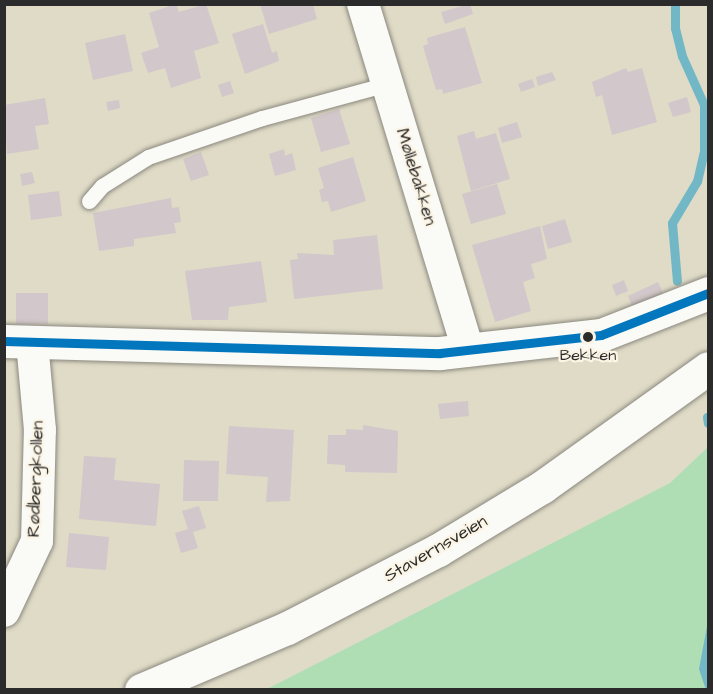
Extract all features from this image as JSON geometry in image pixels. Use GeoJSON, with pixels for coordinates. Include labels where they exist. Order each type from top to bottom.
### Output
{"type":"FeatureCollection","features":[{"type":"Feature","properties":{"kind":"street","name":"Møllebakken"},"geometry":{"type":"LineString","coordinates":[[363,4],[468,350]]}},
{"type":"Feature","properties":{"kind":"street"},"geometry":{"type":"LineString","coordinates":[[18,341],[440,353],[601,335],[708,293]]}},
{"type":"Feature","properties":{"kind":"street","name":"Rødbergkollen"},"geometry":{"type":"LineString","coordinates":[[4,611],[37,541],[40,430],[18,341]]}},
{"type":"Feature","properties":{"kind":"street","name":"Stavernsveien"},"geometry":{"type":"LineString","coordinates":[[141,690],[287,628],[438,550],[599,448],[708,368]]}},
{"type":"Feature","properties":{"kind":"lane"},"geometry":{"type":"LineString","coordinates":[[89,201],[102,186],[148,157],[262,118],[387,84]]}},
{"type":"Feature","properties":{"kind":"green space"},"geometry":{"type":"Polygon","coordinates":[[[708,447],[708,689],[265,690],[670,483],[708,447]]]}},
{"type":"Feature","properties":{"kind":"water"},"geometry":{"type":"Polygon","coordinates":[[[708,621],[708,689],[706,690],[699,669],[708,621]]]}},
{"type":"Feature","properties":{"kind":"building"},"geometry":{"type":"Polygon","coordinates":[[[176,4],[179,12],[206,4],[219,43],[194,51],[201,78],[171,88],[165,68],[148,73],[141,53],[159,47],[149,13],[176,4]]]}},
{"type":"Feature","properties":{"kind":"building"},"geometry":{"type":"Polygon","coordinates":[[[260,4],[313,4],[317,19],[269,34],[260,4]]]}},
{"type":"Feature","properties":{"kind":"building"},"geometry":{"type":"Polygon","coordinates":[[[470,4],[473,14],[445,24],[441,12],[470,4]]]}},
{"type":"Feature","properties":{"kind":"building"},"geometry":{"type":"Polygon","coordinates":[[[263,24],[272,53],[277,51],[279,61],[245,74],[232,34],[263,24]]]}},
{"type":"Feature","properties":{"kind":"building"},"geometry":{"type":"Polygon","coordinates":[[[465,27],[482,83],[443,94],[442,89],[436,90],[423,46],[428,44],[427,38],[465,27]]]}},
{"type":"Feature","properties":{"kind":"building"},"geometry":{"type":"Polygon","coordinates":[[[125,34],[133,71],[93,80],[85,43],[125,34]]]}},
{"type":"Feature","properties":{"kind":"building"},"geometry":{"type":"Polygon","coordinates":[[[626,68],[628,72],[642,68],[657,122],[612,135],[602,95],[596,97],[592,82],[626,68]]]}},
{"type":"Feature","properties":{"kind":"building"},"geometry":{"type":"Polygon","coordinates":[[[552,72],[556,80],[538,86],[536,77],[552,72]]]}},
{"type":"Feature","properties":{"kind":"building"},"geometry":{"type":"Polygon","coordinates":[[[532,79],[535,87],[521,92],[518,84],[532,79]]]}},
{"type":"Feature","properties":{"kind":"building"},"geometry":{"type":"Polygon","coordinates":[[[230,81],[234,93],[222,97],[218,85],[230,81]]]}},
{"type":"Feature","properties":{"kind":"building"},"geometry":{"type":"Polygon","coordinates":[[[687,97],[691,112],[673,117],[668,103],[687,97]]]}},
{"type":"Feature","properties":{"kind":"building"},"geometry":{"type":"Polygon","coordinates":[[[45,98],[49,124],[35,126],[39,149],[7,154],[4,105],[45,98]]]}},
{"type":"Feature","properties":{"kind":"building"},"geometry":{"type":"Polygon","coordinates":[[[119,100],[120,108],[108,111],[106,102],[119,100]]]}},
{"type":"Feature","properties":{"kind":"building"},"geometry":{"type":"Polygon","coordinates":[[[339,109],[350,144],[321,152],[311,118],[339,109]]]}},
{"type":"Feature","properties":{"kind":"building"},"geometry":{"type":"Polygon","coordinates":[[[517,122],[522,137],[502,143],[498,128],[517,122]]]}},
{"type":"Feature","properties":{"kind":"building"},"geometry":{"type":"Polygon","coordinates":[[[474,131],[476,139],[496,133],[510,179],[471,191],[457,136],[474,131]]]}},
{"type":"Feature","properties":{"kind":"building"},"geometry":{"type":"Polygon","coordinates":[[[284,149],[285,156],[292,153],[296,170],[275,176],[269,154],[284,149]]]}},
{"type":"Feature","properties":{"kind":"building"},"geometry":{"type":"Polygon","coordinates":[[[201,152],[209,175],[191,181],[183,159],[201,152]]]}},
{"type":"Feature","properties":{"kind":"building"},"geometry":{"type":"Polygon","coordinates":[[[353,157],[366,201],[331,212],[328,201],[322,202],[319,190],[324,188],[318,168],[353,157]]]}},
{"type":"Feature","properties":{"kind":"building"},"geometry":{"type":"Polygon","coordinates":[[[32,172],[35,183],[22,186],[20,174],[32,172]]]}},
{"type":"Feature","properties":{"kind":"building"},"geometry":{"type":"Polygon","coordinates":[[[497,184],[506,214],[471,224],[462,194],[497,184]]]}},
{"type":"Feature","properties":{"kind":"building"},"geometry":{"type":"Polygon","coordinates":[[[59,191],[62,216],[31,220],[28,195],[59,191]]]}},
{"type":"Feature","properties":{"kind":"building"},"geometry":{"type":"Polygon","coordinates":[[[171,198],[172,208],[179,207],[181,222],[174,223],[176,233],[134,239],[134,246],[99,251],[93,213],[171,198]]]}},
{"type":"Feature","properties":{"kind":"building"},"geometry":{"type":"Polygon","coordinates":[[[565,219],[572,242],[548,249],[542,226],[565,219]]]}},
{"type":"Feature","properties":{"kind":"building"},"geometry":{"type":"Polygon","coordinates":[[[540,226],[547,259],[531,264],[535,278],[523,282],[531,311],[495,322],[472,245],[540,226]]]}},
{"type":"Feature","properties":{"kind":"building"},"geometry":{"type":"Polygon","coordinates":[[[377,235],[383,289],[294,299],[290,260],[298,259],[297,253],[334,255],[333,240],[377,235]]]}},
{"type":"Feature","properties":{"kind":"building"},"geometry":{"type":"Polygon","coordinates":[[[261,261],[267,302],[229,307],[228,320],[192,320],[185,271],[261,261]]]}},
{"type":"Feature","properties":{"kind":"building"},"geometry":{"type":"Polygon","coordinates":[[[624,280],[628,291],[616,296],[612,285],[624,280]]]}},
{"type":"Feature","properties":{"kind":"building"},"geometry":{"type":"Polygon","coordinates":[[[658,282],[667,302],[637,316],[628,296],[658,282]]]}},
{"type":"Feature","properties":{"kind":"building"},"geometry":{"type":"Polygon","coordinates":[[[16,293],[48,293],[48,324],[16,324],[16,293]]]}},
{"type":"Feature","properties":{"kind":"building"},"geometry":{"type":"Polygon","coordinates":[[[468,401],[469,416],[440,419],[438,404],[468,401]]]}},
{"type":"Feature","properties":{"kind":"building"},"geometry":{"type":"Polygon","coordinates":[[[363,425],[398,431],[397,473],[345,472],[345,465],[327,464],[328,435],[346,435],[346,429],[363,430],[363,425]]]}},
{"type":"Feature","properties":{"kind":"building"},"geometry":{"type":"Polygon","coordinates":[[[229,426],[294,430],[290,501],[266,502],[268,477],[226,474],[229,426]]]}},
{"type":"Feature","properties":{"kind":"building"},"geometry":{"type":"Polygon","coordinates":[[[84,456],[116,458],[114,480],[160,484],[156,526],[79,519],[84,456]]]}},
{"type":"Feature","properties":{"kind":"building"},"geometry":{"type":"Polygon","coordinates":[[[184,460],[219,461],[218,501],[183,501],[184,460]]]}},
{"type":"Feature","properties":{"kind":"building"},"geometry":{"type":"Polygon","coordinates":[[[199,506],[206,528],[193,532],[198,548],[181,553],[175,533],[188,529],[182,511],[199,506]]]}},
{"type":"Feature","properties":{"kind":"building"},"geometry":{"type":"Polygon","coordinates":[[[69,533],[109,537],[106,570],[66,567],[69,533]]]}},
{"type":"Feature","properties":{"kind":"waterway"},"geometry":{"type":"LineString","coordinates":[[675,4],[675,28],[682,56],[704,105],[704,151],[697,181],[672,223],[677,281]]}},
{"type":"Feature","properties":{"kind":"waterway"},"geometry":{"type":"LineString","coordinates":[[707,417],[708,423]]}},
{"type":"Feature","properties":{"kind":"transit line"},"geometry":{"type":"LineString","coordinates":[[4,341],[440,353],[601,335],[708,293]]}},
{"type":"Feature","properties":{"kind":"place","name":"Bekken"},"geometry":{"type":"Point","coordinates":[588,337]}}]}
